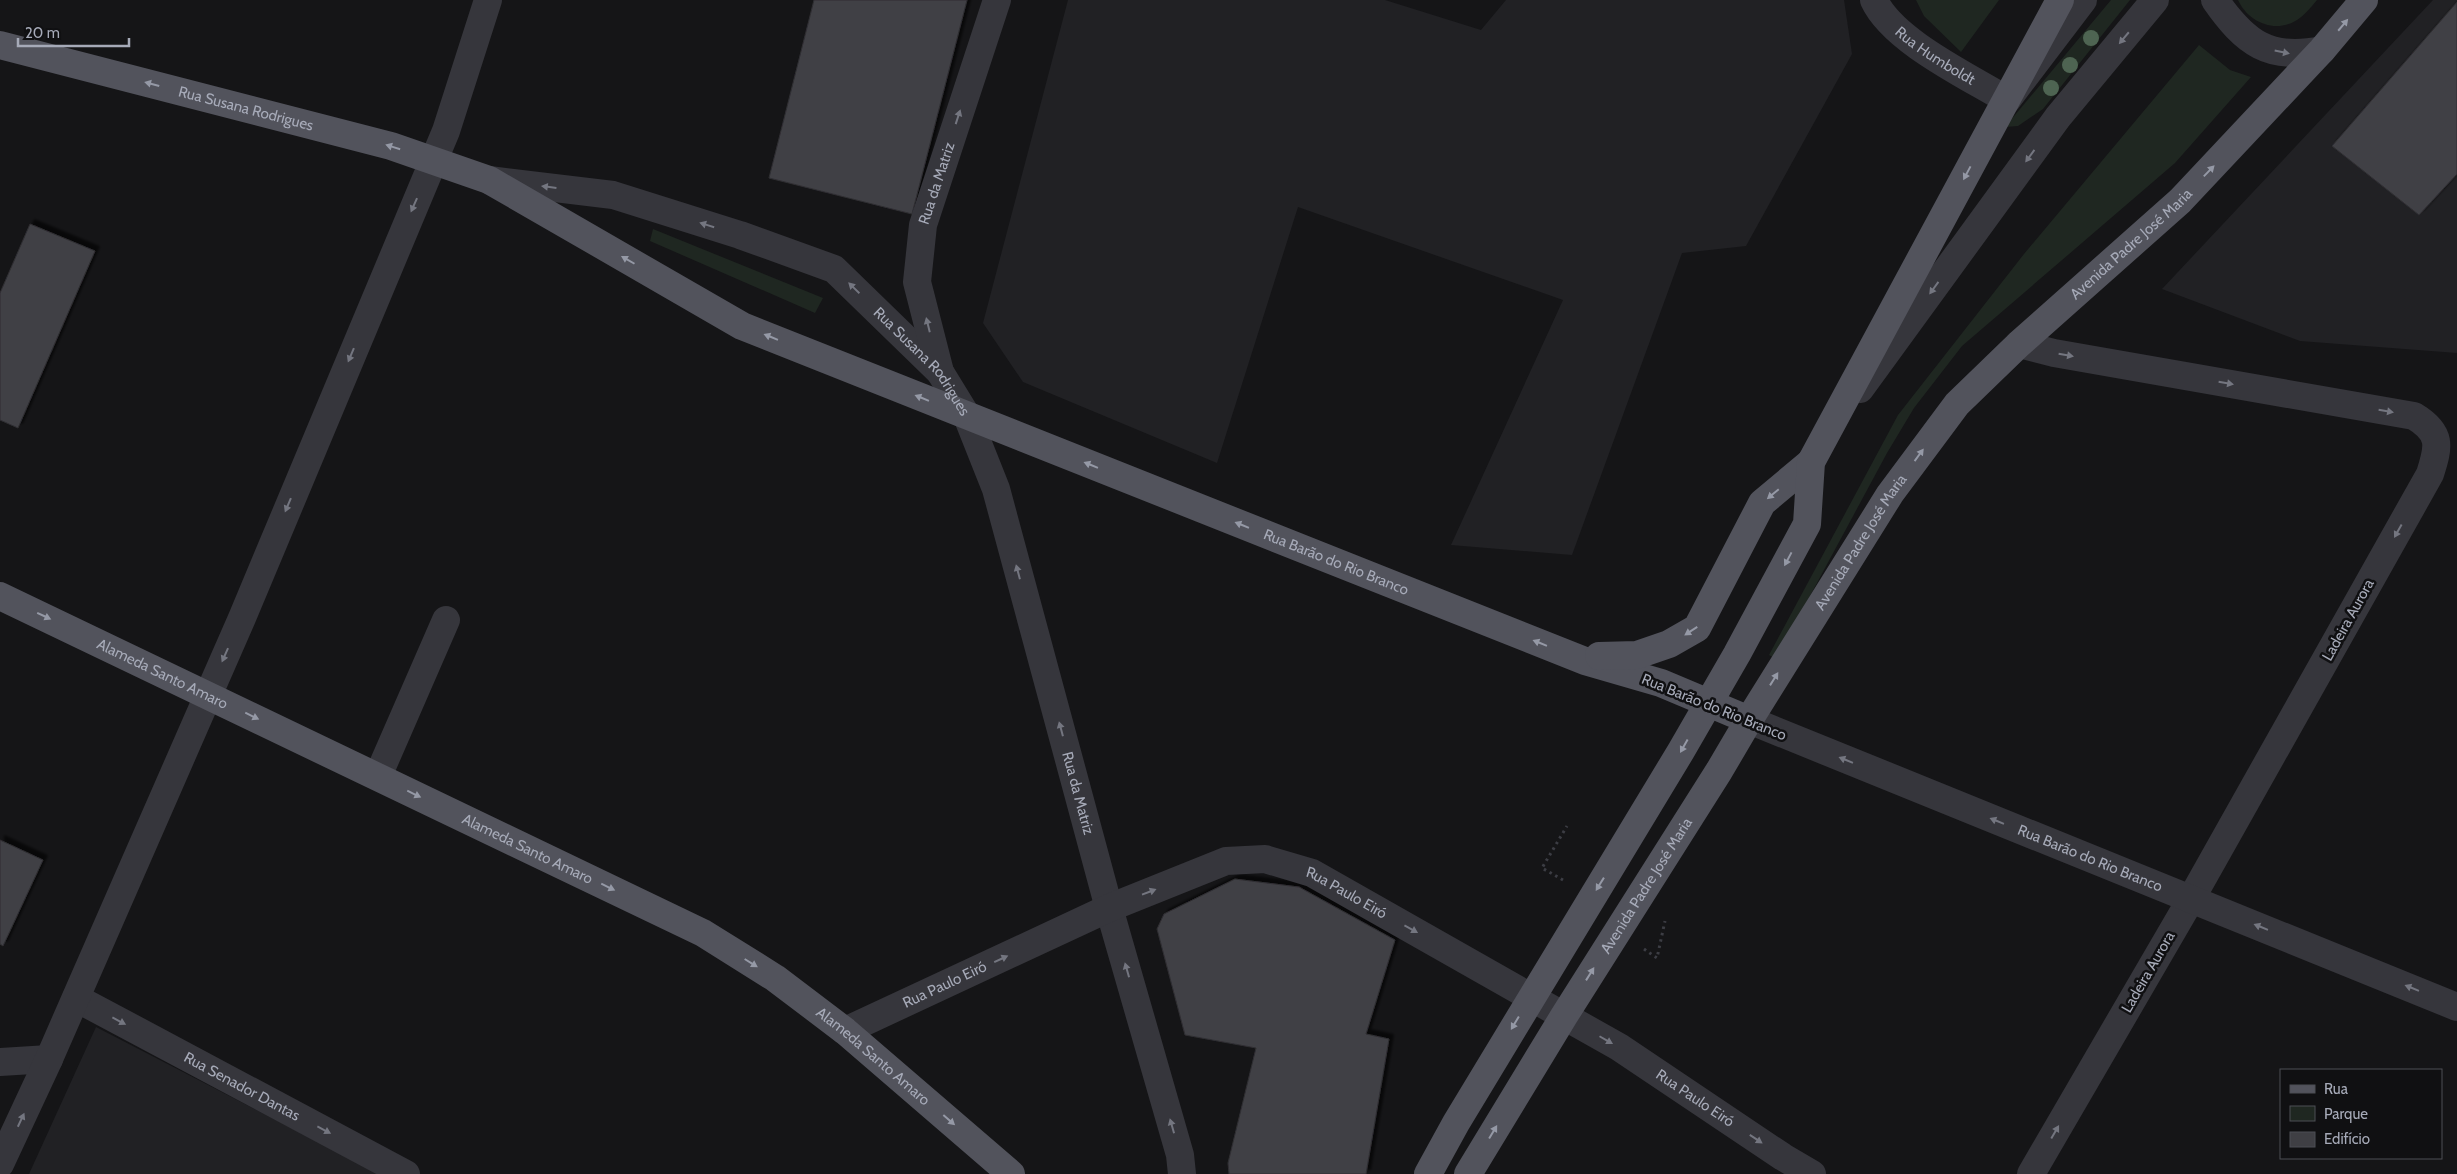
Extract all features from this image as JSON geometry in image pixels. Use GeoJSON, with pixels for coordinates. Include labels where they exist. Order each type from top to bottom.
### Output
{"type":"FeatureCollection","features":[{"type":"Feature","properties":{"kind":"main road"},"geometry":{"type":"LineString","coordinates":[[1585,661],[1605,654],[1637,655],[1669,644],[1697,628],[1762,503],[1811,462],[2060,0]]}},
{"type":"Feature","properties":{"kind":"main road","name":"Avenida Padre José Maria"},"geometry":{"type":"LineString","coordinates":[[1468,1174],[1564,1016],[1719,772],[1748,720],[1890,494],[1957,404],[2019,344],[2180,201],[2322,50],[2364,0]]}},
{"type":"Feature","properties":{"kind":"main road","name":"Rua Susana Rodrigues"},"geometry":{"type":"LineString","coordinates":[[0,45],[391,146],[489,180],[742,326],[967,416]]}},
{"type":"Feature","properties":{"kind":"main road","name":"Rua Barão do Rio Branco"},"geometry":{"type":"LineString","coordinates":[[967,416],[1585,661],[1661,682],[1748,720]]}},
{"type":"Feature","properties":{"kind":"main road"},"geometry":{"type":"LineString","coordinates":[[1428,1174],[1531,997],[1681,751],[1807,524],[1811,462]]}},
{"type":"Feature","properties":{"kind":"main road","name":"Alameda Santo Amaro"},"geometry":{"type":"LineString","coordinates":[[0,596],[208,694],[703,933],[775,978],[846,1031],[1011,1174]]}},
{"type":"Feature","properties":{"kind":"street"},"geometry":{"type":"LineString","coordinates":[[0,1164],[76,998],[208,694],[432,160],[446,131],[488,0]]}},
{"type":"Feature","properties":{"kind":"street","name":"Rua da Matriz"},"geometry":{"type":"LineString","coordinates":[[940,372],[917,282],[923,225],[997,0]]}},
{"type":"Feature","properties":{"kind":"street","name":"Rua Humboldt"},"geometry":{"type":"LineString","coordinates":[[1874,0],[1880,12],[1902,34],[2007,100]]}},
{"type":"Feature","properties":{"kind":"street"},"geometry":{"type":"LineString","coordinates":[[2007,100],[2083,0]]}},
{"type":"Feature","properties":{"kind":"street"},"geometry":{"type":"LineString","coordinates":[[1826,436],[2058,117],[2155,0]]}},
{"type":"Feature","properties":{"kind":"street"},"geometry":{"type":"LineString","coordinates":[[2215,0],[2230,22],[2245,36],[2264,47],[2284,53],[2299,54],[2322,50]]}},
{"type":"Feature","properties":{"kind":"street","name":"Rua Susana Rodrigues"},"geometry":{"type":"LineString","coordinates":[[489,180],[613,195],[740,235],[834,269],[940,372],[967,416]]}},
{"type":"Feature","properties":{"kind":"street","name":"Ladeira Aurora"},"geometry":{"type":"LineString","coordinates":[[2019,344],[2054,353],[2414,416],[2429,425],[2436,437],[2437,452],[2430,474],[2191,899],[2030,1174]]}},
{"type":"Feature","properties":{"kind":"street","name":"Rua da Matriz"},"geometry":{"type":"LineString","coordinates":[[967,416],[996,489],[1109,908],[1180,1156],[1182,1174]]}},
{"type":"Feature","properties":{"kind":"street"},"geometry":{"type":"LineString","coordinates":[[378,776],[446,620]]}},
{"type":"Feature","properties":{"kind":"street","name":"Rua Barão do Rio Branco"},"geometry":{"type":"LineString","coordinates":[[1748,720],[2457,1007]]}},
{"type":"Feature","properties":{"kind":"street","name":"Rua Paulo Eiró"},"geometry":{"type":"LineString","coordinates":[[846,1031],[1109,908],[1226,861],[1265,859],[1312,873],[1564,1016],[1619,1048],[1783,1158],[1812,1174]]}},
{"type":"Feature","properties":{"kind":"street","name":"Rua Senador Dantas"},"geometry":{"type":"LineString","coordinates":[[76,998],[406,1174]]}},
{"type":"Feature","properties":{"kind":"street"},"geometry":{"type":"LineString","coordinates":[[0,1062],[49,1059]]}},
{"type":"Feature","properties":{"kind":"path"},"geometry":{"type":"LineString","coordinates":[[1563,880],[1542,868],[1566,826]]}},
{"type":"Feature","properties":{"kind":"path"},"geometry":{"type":"LineString","coordinates":[[1643,948],[1657,958],[1667,912]]}},
{"type":"Feature","properties":{"kind":"shaded area"},"geometry":{"type":"Polygon","coordinates":[[[1068,0],[1385,0],[1481,30],[1506,0],[1844,0],[1852,54],[1746,246],[1682,253],[1572,555],[1451,545],[1563,300],[1298,207],[1217,463],[1023,382],[983,323],[1068,0]]]}},
{"type":"Feature","properties":{"kind":"shaded area"},"geometry":{"type":"Polygon","coordinates":[[[2433,0],[2457,0],[2457,353],[2300,341],[2162,289],[2433,0]]]}},
{"type":"Feature","properties":{"kind":"shaded area"},"geometry":{"type":"Polygon","coordinates":[[[96,1027],[380,1174],[29,1174],[96,1027]]]}},
{"type":"Feature","properties":{"kind":"green space"},"geometry":{"type":"Polygon","coordinates":[[[1916,0],[1999,0],[1961,52],[1924,16],[1916,0]]]}},
{"type":"Feature","properties":{"kind":"green space"},"geometry":{"type":"Polygon","coordinates":[[[2111,0],[2130,0],[2043,109],[2018,126],[2005,127],[2111,0]]]}},
{"type":"Feature","properties":{"kind":"green space"},"geometry":{"type":"Polygon","coordinates":[[[2238,0],[2317,0],[2297,20],[2289,24],[2271,26],[2255,20],[2238,0]]]}},
{"type":"Feature","properties":{"kind":"green space"},"geometry":{"type":"Polygon","coordinates":[[[2199,45],[2230,70],[2251,77],[2175,163],[1962,346],[1914,408],[1887,453],[1776,659],[1769,655],[1898,415],[2024,254],[2199,45]]]}},
{"type":"Feature","properties":{"kind":"green space"},"geometry":{"type":"Polygon","coordinates":[[[653,229],[823,298],[815,313],[650,241],[653,229]]]}},
{"type":"Feature","properties":{"kind":"building"},"geometry":{"type":"Polygon","coordinates":[[[814,0],[967,0],[912,214],[769,178],[814,0]]]}},
{"type":"Feature","properties":{"kind":"building"},"geometry":{"type":"Polygon","coordinates":[[[2457,2],[2457,174],[2419,215],[2332,146],[2457,2]]]}},
{"type":"Feature","properties":{"kind":"building"},"geometry":{"type":"Polygon","coordinates":[[[30,224],[95,251],[18,428],[0,420],[0,293],[30,224]]]}},
{"type":"Feature","properties":{"kind":"building"},"geometry":{"type":"Polygon","coordinates":[[[0,840],[43,860],[3,946],[0,944],[0,840]]]}},
{"type":"Feature","properties":{"kind":"building"},"geometry":{"type":"Polygon","coordinates":[[[1235,879],[1299,887],[1395,940],[1366,1034],[1389,1039],[1366,1174],[1229,1174],[1228,1163],[1256,1048],[1185,1035],[1157,929],[1164,914],[1235,879]]]}}]}
